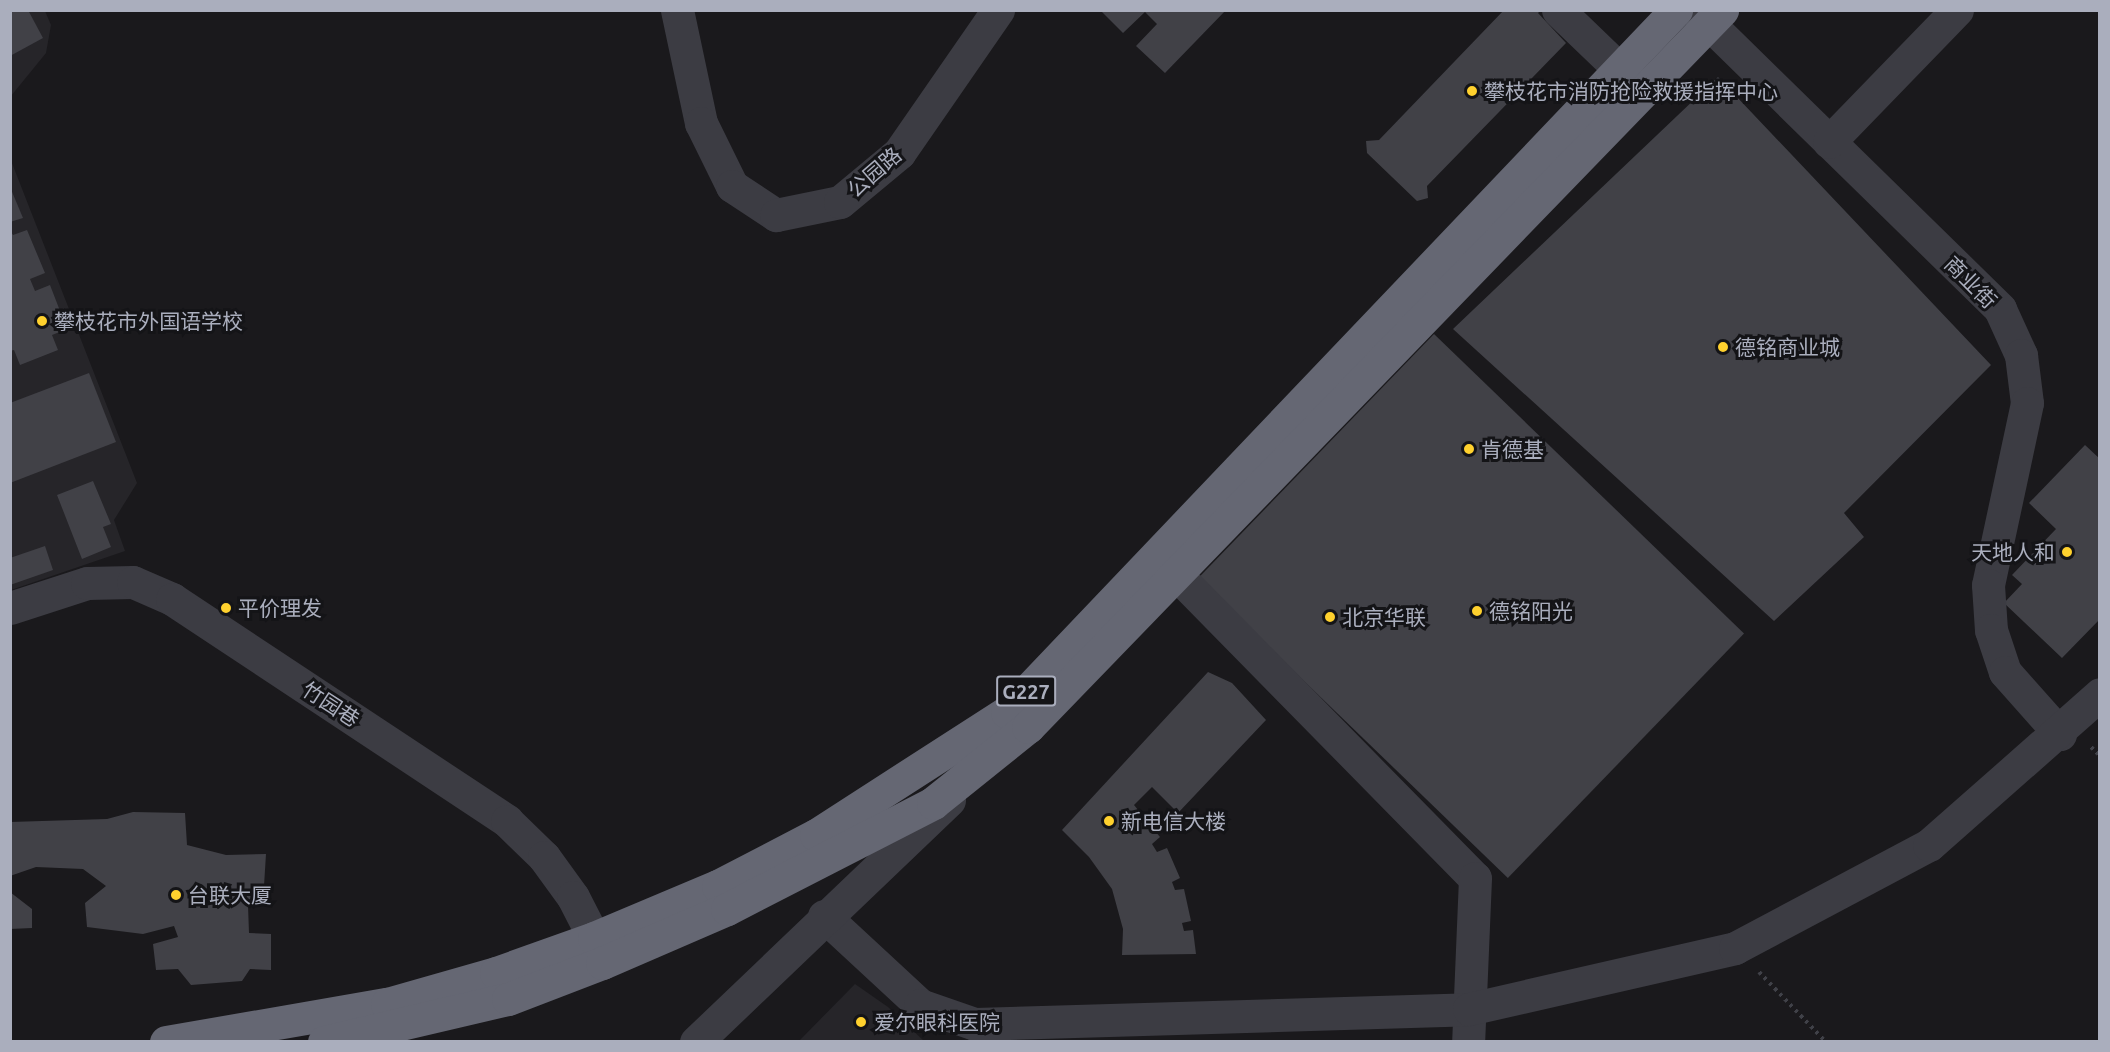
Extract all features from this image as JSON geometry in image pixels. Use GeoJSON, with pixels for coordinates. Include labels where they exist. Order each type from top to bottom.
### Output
{"type":"FeatureCollection","features":[{"type":"Feature","properties":{"kind":"highway","name":"G227"},"geometry":{"type":"LineString","coordinates":[[166,1041],[387,1004],[496,974],[594,938],[718,886],[816,836],[1007,712],[1676,10]]}},
{"type":"Feature","properties":{"kind":"highway","name":"G227"},"geometry":{"type":"LineString","coordinates":[[324,1041],[508,999],[727,909],[933,803],[1028,727],[1643,92],[1709,15]]}},
{"type":"Feature","properties":{"kind":"street","name":"公园路"},"geometry":{"type":"LineString","coordinates":[[677,10],[701,123],[732,186],[776,215],[840,202],[899,153],[998,10]]}},
{"type":"Feature","properties":{"kind":"street"},"geometry":{"type":"LineString","coordinates":[[1558,10],[1643,92]]}},
{"type":"Feature","properties":{"kind":"street"},"geometry":{"type":"LineString","coordinates":[[1829,142],[1958,10]]}},
{"type":"Feature","properties":{"kind":"street","name":"商业街"},"geometry":{"type":"LineString","coordinates":[[1709,15],[1829,142],[2000,309],[2021,356],[2027,403],[1988,585],[1991,630],[2005,672],[2060,734]]}},
{"type":"Feature","properties":{"kind":"street"},"geometry":{"type":"LineString","coordinates":[[1176,574],[1474,878],[1468,1041]]}},
{"type":"Feature","properties":{"kind":"street","name":"竹园巷"},"geometry":{"type":"LineString","coordinates":[[10,608],[87,583],[133,582],[172,599],[507,821],[544,857],[573,897],[594,938]]}},
{"type":"Feature","properties":{"kind":"street"},"geometry":{"type":"LineString","coordinates":[[824,916],[920,1005],[975,1024],[1469,1010],[1735,948],[1929,845],[2060,734],[2100,694]]}},
{"type":"Feature","properties":{"kind":"street"},"geometry":{"type":"LineString","coordinates":[[696,1041],[824,916],[1028,727]]}},
{"type":"Feature","properties":{"kind":"path"},"geometry":{"type":"LineString","coordinates":[[1735,948],[1826,1041]]}},
{"type":"Feature","properties":{"kind":"shaded area"},"geometry":{"type":"Polygon","coordinates":[[[11,11],[45,11],[51,25],[46,53],[11,96],[11,11]]]}},
{"type":"Feature","properties":{"kind":"shaded area","name":"攀枝花市外国语学校"},"geometry":{"type":"Polygon","coordinates":[[[10,158],[137,483],[114,520],[125,551],[11,590],[10,158]]]}},
{"type":"Feature","properties":{"kind":"shaded area","name":"爱尔眼科医院"},"geometry":{"type":"Polygon","coordinates":[[[855,984],[888,1007],[924,1041],[799,1041],[855,984]]]}},
{"type":"Feature","properties":{"kind":"building"},"geometry":{"type":"Polygon","coordinates":[[[10,10],[28,10],[43,38],[10,56],[10,10]]]}},
{"type":"Feature","properties":{"kind":"building"},"geometry":{"type":"Polygon","coordinates":[[[1100,10],[1226,10],[1165,73],[1136,46],[1157,24],[1145,12],[1123,33],[1100,10]]]}},
{"type":"Feature","properties":{"kind":"building","name":"攀枝花市消防抢险救援指挥中心"},"geometry":{"type":"Polygon","coordinates":[[[1504,10],[1541,10],[1538,13],[1566,43],[1427,186],[1428,198],[1417,201],[1367,153],[1366,141],[1379,140],[1504,10]]]}},
{"type":"Feature","properties":{"kind":"building","name":"德铭商业城"},"geometry":{"type":"Polygon","coordinates":[[[1718,77],[1991,365],[1844,513],[1864,537],[1774,621],[1453,329],[1718,77]]]}},
{"type":"Feature","properties":{"kind":"building"},"geometry":{"type":"Polygon","coordinates":[[[10,187],[23,218],[10,222],[10,187]]]}},
{"type":"Feature","properties":{"kind":"building"},"geometry":{"type":"Polygon","coordinates":[[[10,230],[13,235],[27,230],[45,273],[30,279],[35,291],[50,285],[67,329],[52,335],[58,350],[20,365],[14,350],[10,351],[10,230]]]}},
{"type":"Feature","properties":{"kind":"building","name":"德铭阳光"},"geometry":{"type":"Polygon","coordinates":[[[1434,334],[1744,633],[1508,878],[1198,579],[1434,334]]]}},
{"type":"Feature","properties":{"kind":"building"},"geometry":{"type":"Polygon","coordinates":[[[89,373],[116,442],[10,483],[10,403],[89,373]]]}},
{"type":"Feature","properties":{"kind":"building","name":"天地人和"},"geometry":{"type":"Polygon","coordinates":[[[2085,445],[2100,459],[2100,619],[2062,658],[2004,603],[2022,584],[2012,575],[2056,529],[2029,503],[2085,445]]]}},
{"type":"Feature","properties":{"kind":"building"},"geometry":{"type":"Polygon","coordinates":[[[93,481],[111,524],[103,527],[111,547],[82,559],[57,495],[93,481]]]}},
{"type":"Feature","properties":{"kind":"building"},"geometry":{"type":"Polygon","coordinates":[[[45,546],[53,570],[10,585],[10,558],[45,546]]]}},
{"type":"Feature","properties":{"kind":"building","name":"新电信大楼"},"geometry":{"type":"Polygon","coordinates":[[[1208,672],[1232,683],[1266,720],[1178,813],[1152,787],[1134,805],[1160,837],[1152,844],[1157,852],[1167,848],[1180,878],[1172,882],[1175,890],[1184,889],[1191,921],[1182,923],[1184,931],[1193,930],[1196,954],[1122,955],[1123,929],[1112,889],[1089,857],[1062,830],[1208,672]]]}},
{"type":"Feature","properties":{"kind":"building","name":"台联大厦"},"geometry":{"type":"Polygon","coordinates":[[[133,812],[185,813],[187,845],[226,855],[266,854],[264,886],[248,905],[249,933],[271,934],[271,970],[250,969],[242,981],[191,985],[178,969],[156,970],[153,944],[178,937],[174,926],[143,934],[87,927],[85,903],[106,886],[83,869],[36,867],[10,876],[10,822],[107,819],[133,812]]]}},
{"type":"Feature","properties":{"kind":"building"},"geometry":{"type":"Polygon","coordinates":[[[10,892],[32,909],[32,928],[10,929],[10,892]]]}},
{"type":"Feature","properties":{"kind":"place","name":"攀枝花市消防抢险救援指挥中心"},"geometry":{"type":"Point","coordinates":[1472,91]}},
{"type":"Feature","properties":{"kind":"place","name":"攀枝花市外国语学校"},"geometry":{"type":"Point","coordinates":[42,321]}},
{"type":"Feature","properties":{"kind":"place","name":"德铭商业城"},"geometry":{"type":"Point","coordinates":[1723,347]}},
{"type":"Feature","properties":{"kind":"place","name":"肯德基"},"geometry":{"type":"Point","coordinates":[1469,449]}},
{"type":"Feature","properties":{"kind":"place","name":"天地人和"},"geometry":{"type":"Point","coordinates":[2067,552]}},
{"type":"Feature","properties":{"kind":"place","name":"平价理发"},"geometry":{"type":"Point","coordinates":[226,608]}},
{"type":"Feature","properties":{"kind":"place","name":"德铭阳光"},"geometry":{"type":"Point","coordinates":[1477,611]}},
{"type":"Feature","properties":{"kind":"place","name":"北京华联"},"geometry":{"type":"Point","coordinates":[1330,617]}},
{"type":"Feature","properties":{"kind":"place","name":"新电信大楼"},"geometry":{"type":"Point","coordinates":[1109,821]}},
{"type":"Feature","properties":{"kind":"place","name":"台联大厦"},"geometry":{"type":"Point","coordinates":[176,895]}},
{"type":"Feature","properties":{"kind":"place","name":"爱尔眼科医院"},"geometry":{"type":"Point","coordinates":[861,1022]}}]}
